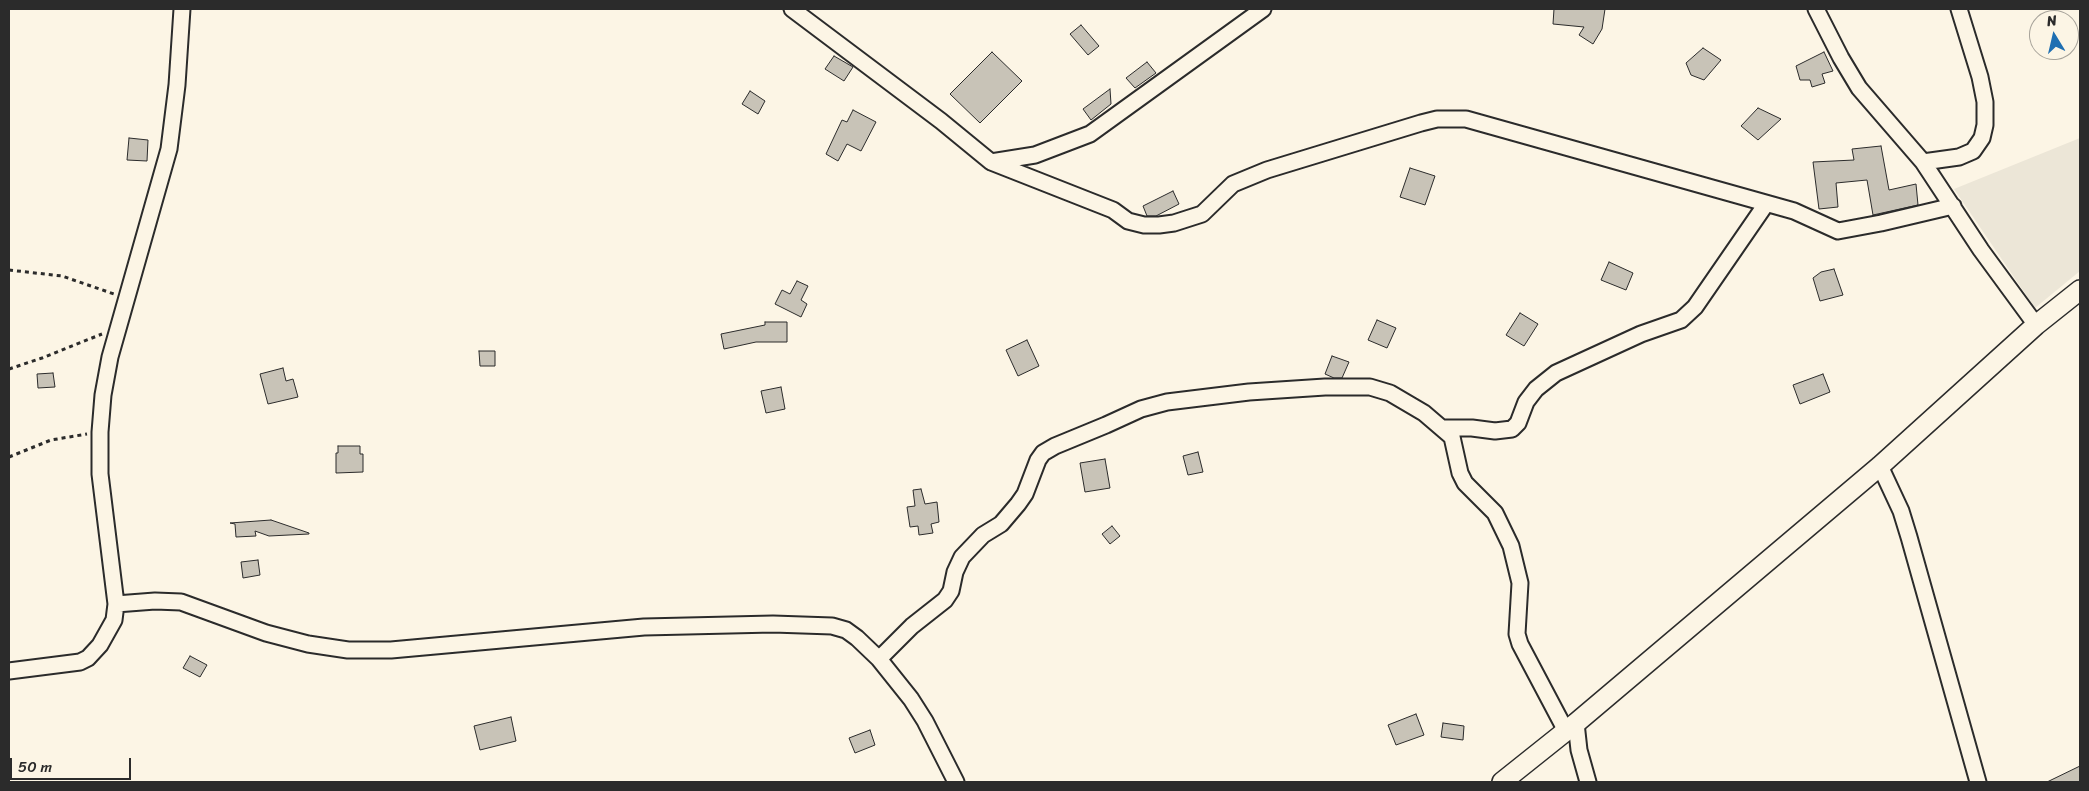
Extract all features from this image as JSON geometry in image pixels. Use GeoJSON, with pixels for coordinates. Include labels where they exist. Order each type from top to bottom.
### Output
{"type":"FeatureCollection","features":[{"type":"Feature","properties":{"kind":"street"},"geometry":{"type":"LineString","coordinates":[[9,671],[80,662],[88,658],[107,634],[114,620],[116,604],[100,474],[100,432],[103,395],[118,328],[169,149],[177,84],[182,9]]}},
{"type":"Feature","properties":{"kind":"street"},"geometry":{"type":"LineString","coordinates":[[792,9],[941,121],[991,162],[1113,210],[1128,221],[1144,225],[1174,223],[1202,214],[1233,184],[1267,170],[1437,119],[1466,119],[1794,211],[1838,231],[1873,225],[1953,206]]}},
{"type":"Feature","properties":{"kind":"street"},"geometry":{"type":"LineString","coordinates":[[991,162],[1035,155],[1090,134],[1263,9]]}},
{"type":"Feature","properties":{"kind":"street"},"geometry":{"type":"LineString","coordinates":[[1816,9],[1858,88],[1923,162],[1981,250],[2036,324]]}},
{"type":"Feature","properties":{"kind":"street"},"geometry":{"type":"LineString","coordinates":[[1923,162],[1959,157],[1973,151],[1982,138],[1985,102],[1980,77],[1959,9]]}},
{"type":"Feature","properties":{"kind":"street"},"geometry":{"type":"LineString","coordinates":[[1444,428],[1495,431],[1512,429],[1518,424],[1526,402],[1536,389],[1556,373],[1640,334],[1681,320],[1695,306],[1766,204]]}},
{"type":"Feature","properties":{"kind":"street"},"geometry":{"type":"LineString","coordinates":[[1502,782],[1571,727],[1880,466],[2036,324],[2080,290]]}},
{"type":"Feature","properties":{"kind":"street"},"geometry":{"type":"LineString","coordinates":[[880,659],[912,626],[945,600],[953,587],[955,572],[962,557],[983,535],[1001,524],[1018,504],[1043,453],[1055,446],[1133,412],[1167,402],[1301,388],[1364,386],[1377,388],[1390,393],[1424,413],[1444,428],[1452,437],[1460,473],[1465,483],[1495,513],[1511,546],[1520,583],[1517,634],[1520,644],[1571,727],[1588,782]]}},
{"type":"Feature","properties":{"kind":"street"},"geometry":{"type":"LineString","coordinates":[[1880,466],[1901,511],[1978,782]]}},
{"type":"Feature","properties":{"kind":"street"},"geometry":{"type":"LineString","coordinates":[[116,604],[181,602],[266,633],[308,644],[348,650],[391,650],[644,627],[815,624],[846,630],[866,645],[880,659],[911,699],[925,721],[956,782]]}},
{"type":"Feature","properties":{"kind":"path"},"geometry":{"type":"LineString","coordinates":[[9,270],[62,276],[127,298]]}},
{"type":"Feature","properties":{"kind":"path"},"geometry":{"type":"LineString","coordinates":[[9,368],[42,358],[118,328]]}},
{"type":"Feature","properties":{"kind":"path"},"geometry":{"type":"LineString","coordinates":[[9,457],[51,440],[100,432]]}},
{"type":"Feature","properties":{"kind":"shaded area"},"geometry":{"type":"Polygon","coordinates":[[[2080,138],[2080,271],[2035,308],[1954,189],[2080,138]]]}},
{"type":"Feature","properties":{"kind":"building"},"geometry":{"type":"Polygon","coordinates":[[[1554,9],[1605,9],[1602,29],[1593,44],[1579,35],[1584,27],[1553,24],[1554,9]]]}},
{"type":"Feature","properties":{"kind":"building"},"geometry":{"type":"Polygon","coordinates":[[[1081,25],[1099,46],[1088,55],[1070,34],[1081,25]]]}},
{"type":"Feature","properties":{"kind":"building"},"geometry":{"type":"Polygon","coordinates":[[[1703,48],[1721,60],[1704,80],[1691,75],[1686,63],[1703,48]]]}},
{"type":"Feature","properties":{"kind":"building"},"geometry":{"type":"Polygon","coordinates":[[[992,52],[1022,81],[980,123],[950,94],[992,52]]]}},
{"type":"Feature","properties":{"kind":"building"},"geometry":{"type":"Polygon","coordinates":[[[1824,52],[1833,71],[1822,74],[1825,83],[1812,87],[1810,80],[1800,80],[1796,66],[1824,52]]]}},
{"type":"Feature","properties":{"kind":"building"},"geometry":{"type":"Polygon","coordinates":[[[834,56],[853,67],[844,81],[825,69],[834,56]]]}},
{"type":"Feature","properties":{"kind":"building"},"geometry":{"type":"Polygon","coordinates":[[[1147,62],[1156,73],[1135,88],[1126,78],[1147,62]]]}},
{"type":"Feature","properties":{"kind":"building"},"geometry":{"type":"Polygon","coordinates":[[[1110,89],[1111,104],[1091,120],[1083,109],[1110,89]]]}},
{"type":"Feature","properties":{"kind":"building"},"geometry":{"type":"Polygon","coordinates":[[[750,91],[765,101],[758,114],[742,104],[750,91]]]}},
{"type":"Feature","properties":{"kind":"building"},"geometry":{"type":"Polygon","coordinates":[[[1758,108],[1781,119],[1758,140],[1741,126],[1758,108]]]}},
{"type":"Feature","properties":{"kind":"building"},"geometry":{"type":"Polygon","coordinates":[[[853,110],[876,122],[861,151],[847,144],[838,161],[826,154],[842,120],[847,122],[853,110]]]}},
{"type":"Feature","properties":{"kind":"building"},"geometry":{"type":"Polygon","coordinates":[[[129,138],[148,140],[147,161],[127,160],[129,138]]]}},
{"type":"Feature","properties":{"kind":"building"},"geometry":{"type":"Polygon","coordinates":[[[1881,146],[1889,190],[1916,184],[1918,205],[1873,215],[1867,180],[1836,183],[1838,207],[1819,209],[1813,162],[1854,160],[1852,149],[1881,146]]]}},
{"type":"Feature","properties":{"kind":"building"},"geometry":{"type":"Polygon","coordinates":[[[1410,168],[1435,176],[1425,205],[1400,197],[1410,168]]]}},
{"type":"Feature","properties":{"kind":"building"},"geometry":{"type":"Polygon","coordinates":[[[1173,191],[1179,204],[1156,216],[1147,216],[1143,206],[1173,191]]]}},
{"type":"Feature","properties":{"kind":"building"},"geometry":{"type":"Polygon","coordinates":[[[1609,262],[1633,273],[1626,290],[1601,280],[1609,262]]]}},
{"type":"Feature","properties":{"kind":"building"},"geometry":{"type":"Polygon","coordinates":[[[1834,269],[1843,295],[1820,301],[1813,278],[1821,272],[1834,269]]]}},
{"type":"Feature","properties":{"kind":"building"},"geometry":{"type":"Polygon","coordinates":[[[797,281],[808,286],[801,300],[807,304],[801,317],[775,304],[782,290],[790,294],[797,281]]]}},
{"type":"Feature","properties":{"kind":"building"},"geometry":{"type":"Polygon","coordinates":[[[1520,313],[1538,324],[1524,346],[1506,335],[1520,313]]]}},
{"type":"Feature","properties":{"kind":"building"},"geometry":{"type":"Polygon","coordinates":[[[1377,320],[1396,328],[1387,348],[1368,340],[1377,320]]]}},
{"type":"Feature","properties":{"kind":"building"},"geometry":{"type":"Polygon","coordinates":[[[765,322],[787,322],[787,342],[756,342],[724,349],[721,334],[765,325],[765,322]]]}},
{"type":"Feature","properties":{"kind":"building"},"geometry":{"type":"Polygon","coordinates":[[[1027,340],[1039,366],[1018,376],[1006,350],[1027,340]]]}},
{"type":"Feature","properties":{"kind":"building"},"geometry":{"type":"Polygon","coordinates":[[[479,351],[495,351],[495,366],[480,366],[479,351]]]}},
{"type":"Feature","properties":{"kind":"building"},"geometry":{"type":"Polygon","coordinates":[[[1332,356],[1349,362],[1342,378],[1334,378],[1325,374],[1332,356]]]}},
{"type":"Feature","properties":{"kind":"building"},"geometry":{"type":"Polygon","coordinates":[[[283,368],[286,381],[293,379],[298,397],[268,404],[260,374],[283,368]]]}},
{"type":"Feature","properties":{"kind":"building"},"geometry":{"type":"Polygon","coordinates":[[[53,373],[55,387],[38,388],[37,374],[53,373]]]}},
{"type":"Feature","properties":{"kind":"building"},"geometry":{"type":"Polygon","coordinates":[[[1823,374],[1830,392],[1800,404],[1793,385],[1823,374]]]}},
{"type":"Feature","properties":{"kind":"building"},"geometry":{"type":"Polygon","coordinates":[[[781,387],[785,409],[766,413],[761,391],[781,387]]]}},
{"type":"Feature","properties":{"kind":"building"},"geometry":{"type":"Polygon","coordinates":[[[338,446],[360,446],[360,454],[363,454],[363,472],[336,473],[338,446]]]}},
{"type":"Feature","properties":{"kind":"building"},"geometry":{"type":"Polygon","coordinates":[[[1198,452],[1203,472],[1188,475],[1183,456],[1198,452]]]}},
{"type":"Feature","properties":{"kind":"building"},"geometry":{"type":"Polygon","coordinates":[[[1105,459],[1110,488],[1085,492],[1080,463],[1105,459]]]}},
{"type":"Feature","properties":{"kind":"building"},"geometry":{"type":"Polygon","coordinates":[[[921,489],[925,504],[937,502],[939,522],[931,524],[933,533],[919,535],[918,526],[910,527],[907,507],[915,506],[913,490],[921,489]]]}},
{"type":"Feature","properties":{"kind":"building"},"geometry":{"type":"Polygon","coordinates":[[[271,520],[309,534],[269,536],[255,531],[256,536],[236,537],[235,524],[230,523],[271,520]]]}},
{"type":"Feature","properties":{"kind":"building"},"geometry":{"type":"Polygon","coordinates":[[[1112,526],[1120,536],[1110,544],[1102,534],[1112,526]]]}},
{"type":"Feature","properties":{"kind":"building"},"geometry":{"type":"Polygon","coordinates":[[[258,560],[260,575],[243,578],[241,562],[258,560]]]}},
{"type":"Feature","properties":{"kind":"building"},"geometry":{"type":"Polygon","coordinates":[[[190,656],[207,665],[200,677],[183,668],[190,656]]]}},
{"type":"Feature","properties":{"kind":"building"},"geometry":{"type":"Polygon","coordinates":[[[1416,714],[1424,735],[1396,745],[1388,725],[1416,714]]]}},
{"type":"Feature","properties":{"kind":"building"},"geometry":{"type":"Polygon","coordinates":[[[511,717],[516,741],[480,750],[474,726],[511,717]]]}},
{"type":"Feature","properties":{"kind":"building"},"geometry":{"type":"Polygon","coordinates":[[[1443,723],[1464,726],[1463,740],[1441,737],[1443,723]]]}},
{"type":"Feature","properties":{"kind":"building"},"geometry":{"type":"Polygon","coordinates":[[[870,730],[875,745],[855,753],[849,738],[870,730]]]}},
{"type":"Feature","properties":{"kind":"building"},"geometry":{"type":"Polygon","coordinates":[[[2080,766],[2080,782],[2047,782],[2080,766]]]}}]}
